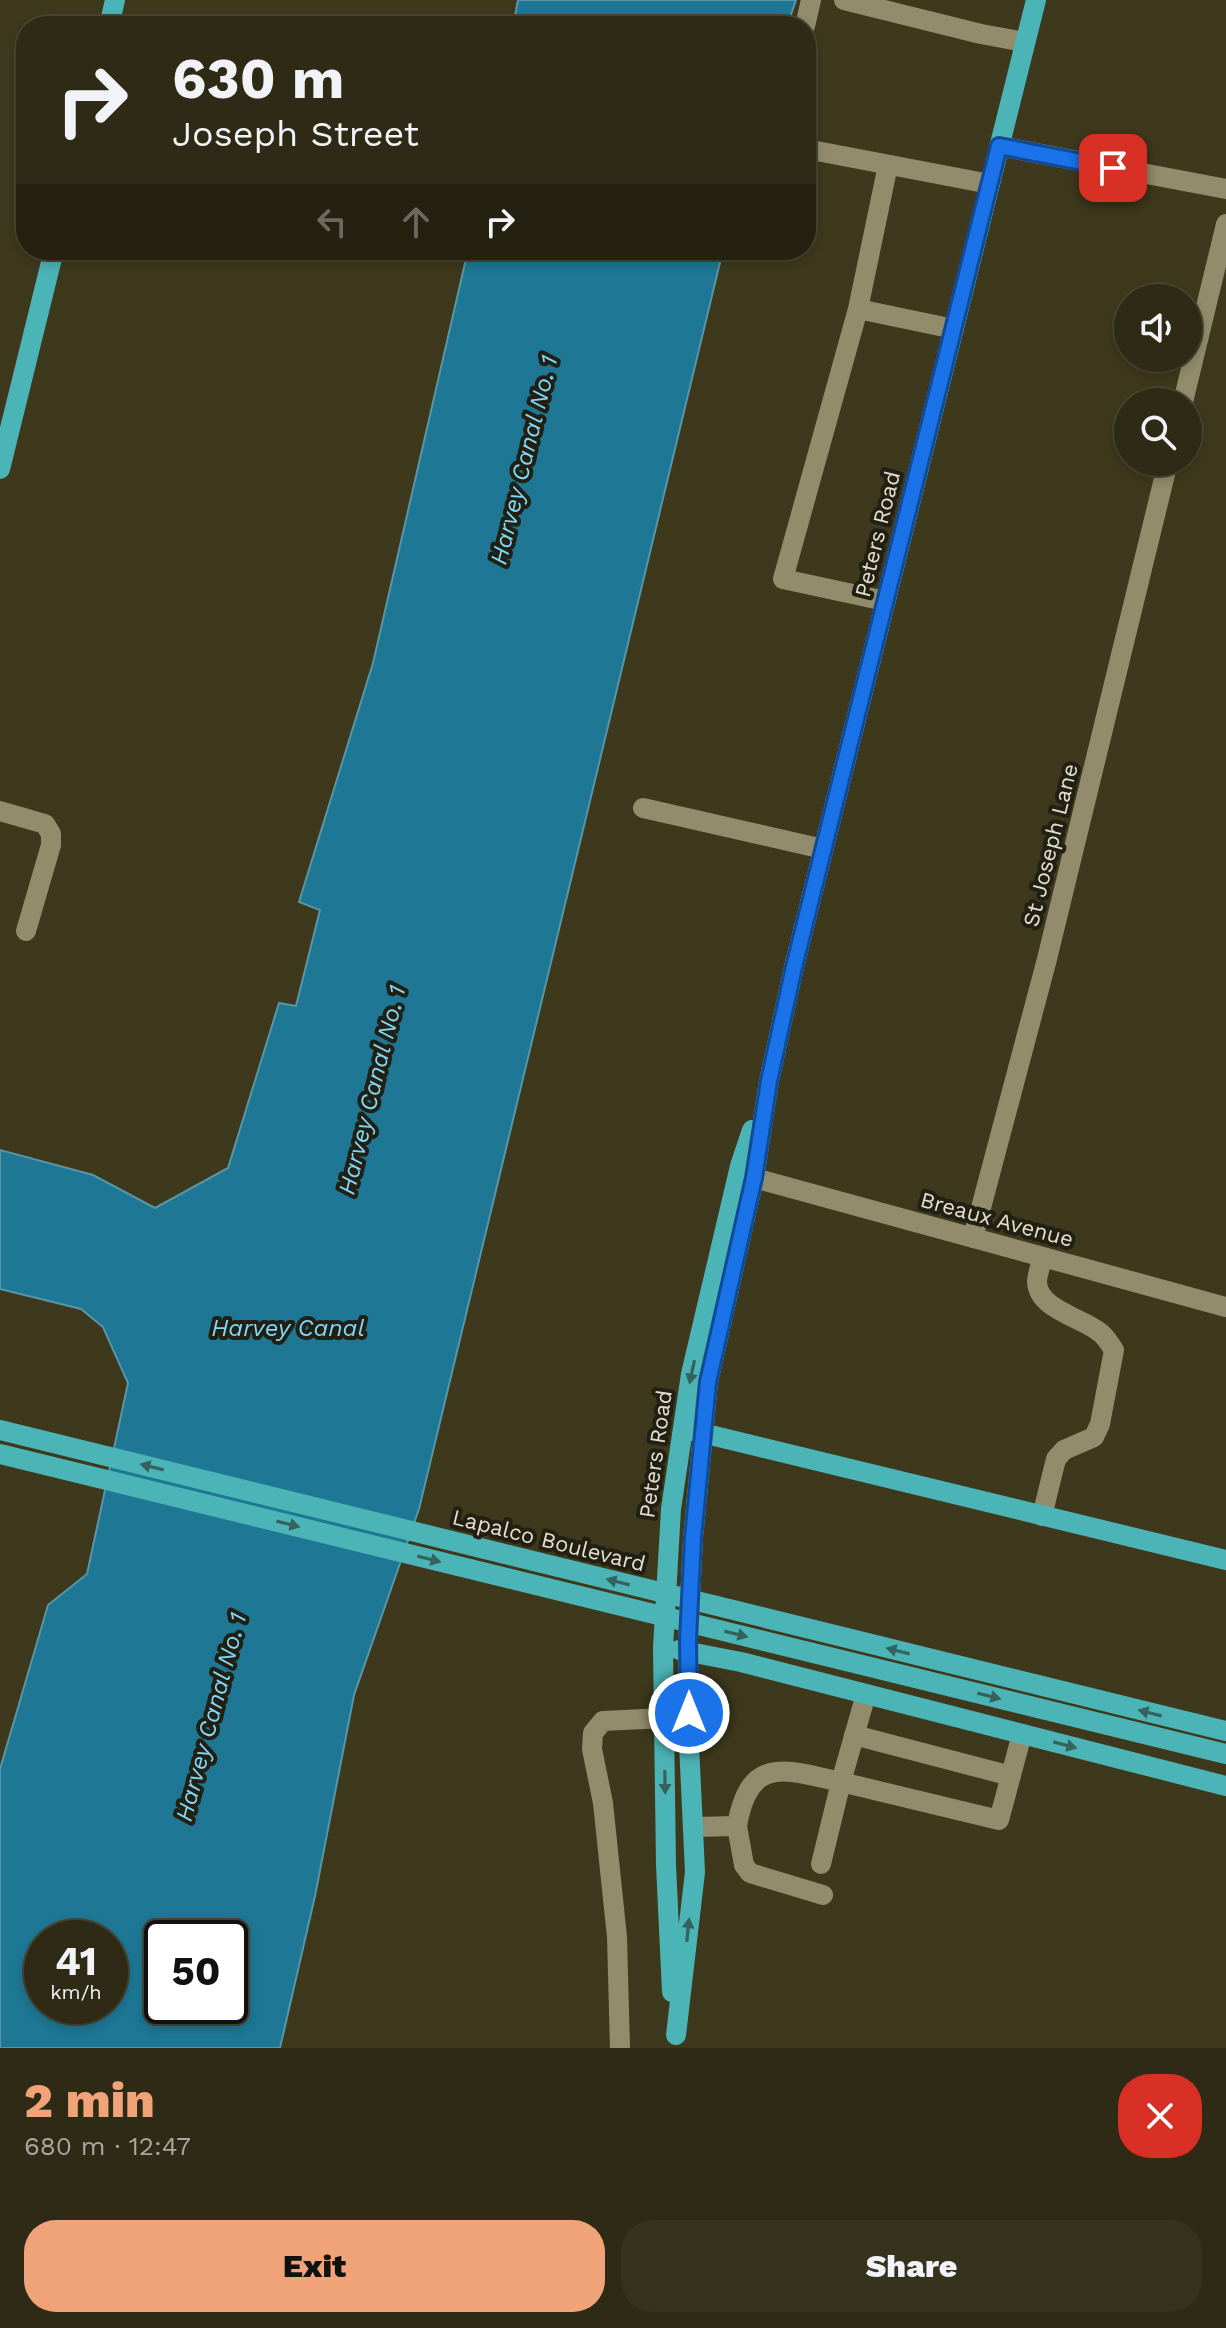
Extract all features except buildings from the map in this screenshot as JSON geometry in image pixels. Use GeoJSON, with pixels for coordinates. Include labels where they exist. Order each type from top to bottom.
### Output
{"type":"FeatureCollection","features":[{"type":"Feature","properties":{"kind":"main road","name":"Peters Road"},"geometry":{"type":"LineString","coordinates":[[677,2041],[695,1872],[689,1652],[693,1538],[708,1382],[754,1178],[769,1081],[823,849],[1036,0]]}},
{"type":"Feature","properties":{"kind":"main road"},"geometry":{"type":"LineString","coordinates":[[0,469],[52,260]]}},
{"type":"Feature","properties":{"kind":"main road","name":"Peters Road"},"geometry":{"type":"LineString","coordinates":[[677,2041],[668,1954],[663,1648],[666,1562],[691,1374],[740,1166],[769,1081]]}},
{"type":"Feature","properties":{"kind":"main road"},"geometry":{"type":"LineString","coordinates":[[682,1428],[1226,1560]]}},
{"type":"Feature","properties":{"kind":"main road","name":"Lapalco Boulevard"},"geometry":{"type":"LineString","coordinates":[[0,1430],[1226,1731]]}},
{"type":"Feature","properties":{"kind":"main road"},"geometry":{"type":"LineString","coordinates":[[0,1454],[1226,1754]]}},
{"type":"Feature","properties":{"kind":"main road"},"geometry":{"type":"LineString","coordinates":[[663,1648],[866,1694],[1226,1786]]}},
{"type":"Feature","properties":{"kind":"street"},"geometry":{"type":"LineString","coordinates":[[844,0],[1025,42]]}},
{"type":"Feature","properties":{"kind":"street"},"geometry":{"type":"LineString","coordinates":[[999,146],[1226,189]]}},
{"type":"Feature","properties":{"kind":"street"},"geometry":{"type":"LineString","coordinates":[[816,151],[990,184]]}},
{"type":"Feature","properties":{"kind":"street"},"geometry":{"type":"LineString","coordinates":[[885,601],[783,579],[858,309],[888,165]]}},
{"type":"Feature","properties":{"kind":"street"},"geometry":{"type":"LineString","coordinates":[[1186,388],[1226,224]]}},
{"type":"Feature","properties":{"kind":"street"},"geometry":{"type":"LineString","coordinates":[[858,309],[954,329]]}},
{"type":"Feature","properties":{"kind":"street","name":"St Joseph Lane"},"geometry":{"type":"LineString","coordinates":[[973,1238],[1047,959],[1165,476]]}},
{"type":"Feature","properties":{"kind":"street"},"geometry":{"type":"LineString","coordinates":[[643,808],[823,849]]}},
{"type":"Feature","properties":{"kind":"street"},"geometry":{"type":"LineString","coordinates":[[0,811],[45,824],[51,834],[51,845],[26,931]]}},
{"type":"Feature","properties":{"kind":"street","name":"Breaux Avenue"},"geometry":{"type":"LineString","coordinates":[[754,1178],[1226,1307]]}},
{"type":"Feature","properties":{"kind":"street"},"geometry":{"type":"LineString","coordinates":[[1042,1516],[1056,1459],[1064,1450],[1094,1437],[1100,1424],[1114,1350],[1102,1333],[1078,1317],[1052,1307],[1041,1295],[1037,1280],[1043,1257]]}},
{"type":"Feature","properties":{"kind":"street"},"geometry":{"type":"LineString","coordinates":[[821,1864],[866,1694]]}},
{"type":"Feature","properties":{"kind":"street"},"geometry":{"type":"LineString","coordinates":[[620,2048],[617,1937],[603,1803],[592,1749],[593,1733],[603,1721],[664,1718]]}},
{"type":"Feature","properties":{"kind":"street"},"geometry":{"type":"LineString","coordinates":[[823,1895],[750,1873],[741,1857],[737,1826],[745,1794],[761,1776],[781,1769],[999,1820],[1022,1734]]}},
{"type":"Feature","properties":{"kind":"street"},"geometry":{"type":"LineString","coordinates":[[854,1735],[1011,1776]]}},
{"type":"Feature","properties":{"kind":"street"},"geometry":{"type":"LineString","coordinates":[[693,1827],[737,1826]]}},
{"type":"Feature","properties":{"kind":"water"},"geometry":{"type":"Polygon","coordinates":[[[518,0],[796,0],[790,16],[515,16],[518,0]]]}},
{"type":"Feature","properties":{"kind":"water","name":"Harvey Canal"},"geometry":{"type":"Polygon","coordinates":[[[466,260],[721,260],[419,1509],[354,1695],[315,1896],[280,2048],[0,2048],[0,1769],[48,1605],[87,1574],[128,1383],[103,1327],[81,1309],[0,1289],[0,1150],[93,1175],[155,1208],[228,1168],[279,1003],[296,1006],[320,910],[299,902],[373,663],[466,260]]]}},
{"type":"Feature","properties":{"kind":"route"},"geometry":{"type":"LineString","coordinates":[[689,1713],[688,1640],[693,1538],[708,1382],[754,1178],[769,1081],[794,967],[999,146],[1113,168]]}},
{"type":"Feature","properties":{"kind":"water label","name":"Harvey Canal No. 1"},"geometry":{"type":"Point","coordinates":[524,460]}},
{"type":"Feature","properties":{"kind":"water label","name":"Harvey Canal No. 1"},"geometry":{"type":"Point","coordinates":[372,1090]}},
{"type":"Feature","properties":{"kind":"water label","name":"Harvey Canal No. 1"},"geometry":{"type":"Point","coordinates":[211,1717]}}]}
